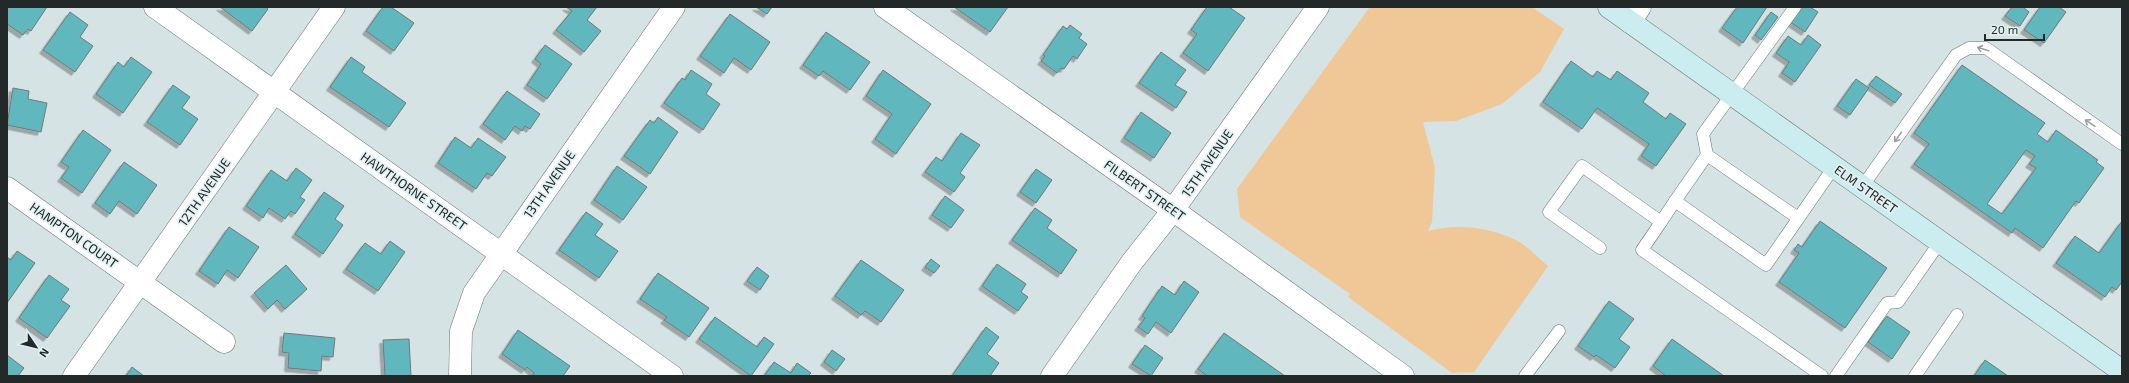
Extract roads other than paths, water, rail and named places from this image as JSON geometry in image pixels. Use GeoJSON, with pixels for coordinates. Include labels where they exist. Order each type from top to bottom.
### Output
{"type":"FeatureCollection","features":[{"type":"Feature","properties":{"kind":"street","name":"HAWTHORNE STREET"},"geometry":{"type":"LineString","coordinates":[[155,7],[501,252],[672,376]]}},
{"type":"Feature","properties":{"kind":"street","name":"12TH AVENUE"},"geometry":{"type":"LineString","coordinates":[[74,376],[334,7]]}},
{"type":"Feature","properties":{"kind":"street","name":"13TH AVENUE"},"geometry":{"type":"LineString","coordinates":[[460,376],[461,331],[474,293],[501,252],[674,7]]}},
{"type":"Feature","properties":{"kind":"street","name":"FILBERT STREET"},"geometry":{"type":"LineString","coordinates":[[885,7],[1173,210],[1403,376]]}},
{"type":"Feature","properties":{"kind":"street","name":"15TH AVENUE"},"geometry":{"type":"LineString","coordinates":[[1052,376],[1132,262],[1173,210],[1318,7]]}},
{"type":"Feature","properties":{"kind":"street","name":"ELM STREET"},"geometry":{"type":"LineString","coordinates":[[1609,7],[1635,14],[1732,94],[2118,369]]}},
{"type":"Feature","properties":{"kind":"street","name":"HAMPTON COURT"},"geometry":{"type":"LineString","coordinates":[[7,188],[224,342]]}},
{"type":"Feature","properties":{"kind":"lane"},"geometry":{"type":"LineString","coordinates":[[1795,7],[1703,134],[1706,155],[1642,250],[1822,376]]}},
{"type":"Feature","properties":{"kind":"lane"},"geometry":{"type":"LineString","coordinates":[[1862,187],[1956,55],[1969,48],[1986,48],[2122,144]]}},
{"type":"Feature","properties":{"kind":"lane"},"geometry":{"type":"LineString","coordinates":[[1706,155],[1798,218]]}},
{"type":"Feature","properties":{"kind":"lane"},"geometry":{"type":"LineString","coordinates":[[1600,248],[1549,212],[1582,166],[1662,222]]}},
{"type":"Feature","properties":{"kind":"lane"},"geometry":{"type":"LineString","coordinates":[[1675,201],[1766,265],[1834,167]]}},
{"type":"Feature","properties":{"kind":"lane"},"geometry":{"type":"LineString","coordinates":[[1836,376],[1887,303],[1898,302],[1940,242]]}},
{"type":"Feature","properties":{"kind":"lane"},"geometry":{"type":"LineString","coordinates":[[1915,376],[1958,315]]}},
{"type":"Feature","properties":{"kind":"lane"},"geometry":{"type":"LineString","coordinates":[[1525,376],[1559,331]]}}]}
